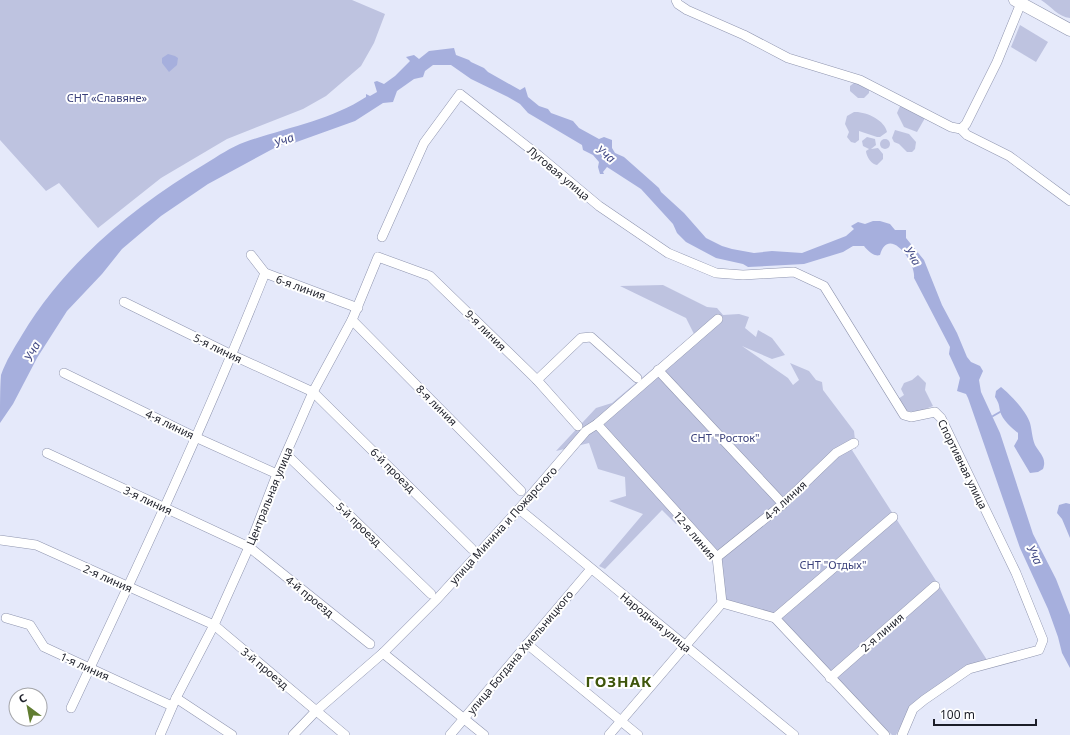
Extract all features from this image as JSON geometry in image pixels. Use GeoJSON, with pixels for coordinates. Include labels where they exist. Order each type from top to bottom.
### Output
{"type":"FeatureCollection","features":[{"type":"Feature","properties":{"kind":"main road"},"geometry":{"type":"LineString","coordinates":[[1018,2],[1070,30]]}},
{"type":"Feature","properties":{"kind":"street"},"geometry":{"type":"LineString","coordinates":[[677,2],[687,10],[744,35],[788,58],[860,80],[946,124],[961,129],[967,135],[1009,156],[1070,201]]}},
{"type":"Feature","properties":{"kind":"street"},"geometry":{"type":"LineString","coordinates":[[961,129],[966,124],[988,82],[1018,2]]}},
{"type":"Feature","properties":{"kind":"street","name":"Луговая улица"},"geometry":{"type":"LineString","coordinates":[[382,237],[424,143],[460,94],[538,155],[599,206],[668,253],[703,269],[728,275],[794,272],[816,281]]}},
{"type":"Feature","properties":{"kind":"street","name":"6-я линия"},"geometry":{"type":"LineString","coordinates":[[252,255],[265,273],[358,308]]}},
{"type":"Feature","properties":{"kind":"street","name":"Центральная улица"},"geometry":{"type":"LineString","coordinates":[[160,735],[174,702],[214,625],[249,547],[277,474],[313,392],[358,308],[378,257]]}},
{"type":"Feature","properties":{"kind":"street","name":"9-я линия"},"geometry":{"type":"LineString","coordinates":[[378,257],[430,276],[537,380],[578,426]]}},
{"type":"Feature","properties":{"kind":"street"},"geometry":{"type":"LineString","coordinates":[[71,708],[164,508],[232,355],[265,273]]}},
{"type":"Feature","properties":{"kind":"street","name":"Спортивная улица"},"geometry":{"type":"LineString","coordinates":[[816,281],[824,286],[904,415],[911,417],[936,412],[943,422],[1016,573],[1043,640],[1039,650],[969,670],[924,700],[913,709],[902,735]]}},
{"type":"Feature","properties":{"kind":"street","name":"5-я линия"},"geometry":{"type":"LineString","coordinates":[[124,302],[232,355],[313,392]]}},
{"type":"Feature","properties":{"kind":"street","name":"улица Минина и Пожарского"},"geometry":{"type":"LineString","coordinates":[[293,735],[316,711],[383,653],[438,598],[476,554],[519,509],[586,431],[597,424],[718,319]]}},
{"type":"Feature","properties":{"kind":"street","name":"8-я линия"},"geometry":{"type":"LineString","coordinates":[[352,320],[521,491]]}},
{"type":"Feature","properties":{"kind":"street"},"geometry":{"type":"LineString","coordinates":[[537,380],[581,338],[591,337],[636,378]]}},
{"type":"Feature","properties":{"kind":"street"},"geometry":{"type":"LineString","coordinates":[[658,370],[783,504]]}},
{"type":"Feature","properties":{"kind":"street","name":"4-я линия"},"geometry":{"type":"LineString","coordinates":[[64,373],[195,437],[277,474]]}},
{"type":"Feature","properties":{"kind":"street","name":"6-й проезд"},"geometry":{"type":"LineString","coordinates":[[313,392],[472,549]]}},
{"type":"Feature","properties":{"kind":"street","name":"12-я линия"},"geometry":{"type":"LineString","coordinates":[[597,424],[717,558],[722,603]]}},
{"type":"Feature","properties":{"kind":"street","name":"4-я линия"},"geometry":{"type":"LineString","coordinates":[[717,558],[783,504],[836,453],[854,443]]}},
{"type":"Feature","properties":{"kind":"street","name":"3-я линия"},"geometry":{"type":"LineString","coordinates":[[47,453],[249,547]]}},
{"type":"Feature","properties":{"kind":"street","name":"5-й проезд"},"geometry":{"type":"LineString","coordinates":[[286,454],[431,594]]}},
{"type":"Feature","properties":{"kind":"street","name":"Народная улица"},"geometry":{"type":"LineString","coordinates":[[519,509],[794,735]]}},
{"type":"Feature","properties":{"kind":"street"},"geometry":{"type":"LineString","coordinates":[[775,618],[894,517]]}},
{"type":"Feature","properties":{"kind":"street","name":"2-я линия"},"geometry":{"type":"LineString","coordinates":[[0,540],[36,545],[214,625]]}},
{"type":"Feature","properties":{"kind":"street","name":"4-й проезд"},"geometry":{"type":"LineString","coordinates":[[249,547],[370,644]]}},
{"type":"Feature","properties":{"kind":"street","name":"улица Богдана Хмельницкого"},"geometry":{"type":"LineString","coordinates":[[450,735],[591,569]]}},
{"type":"Feature","properties":{"kind":"street","name":"2-я линия"},"geometry":{"type":"LineString","coordinates":[[830,678],[935,586]]}},
{"type":"Feature","properties":{"kind":"street"},"geometry":{"type":"LineString","coordinates":[[610,735],[722,603],[775,618],[885,735]]}},
{"type":"Feature","properties":{"kind":"street","name":"1-я линия"},"geometry":{"type":"LineString","coordinates":[[6,618],[30,625],[44,647],[90,668],[174,702],[232,735]]}},
{"type":"Feature","properties":{"kind":"street","name":"3-й проезд"},"geometry":{"type":"LineString","coordinates":[[214,625],[344,735]]}},
{"type":"Feature","properties":{"kind":"street"},"geometry":{"type":"LineString","coordinates":[[527,644],[638,735]]}},
{"type":"Feature","properties":{"kind":"street"},"geometry":{"type":"LineString","coordinates":[[383,653],[484,735]]}},
{"type":"Feature","properties":{"kind":"green space","name":"СНТ «Славяне»"},"geometry":{"type":"Polygon","coordinates":[[[0,0],[352,0],[385,14],[374,43],[361,66],[326,96],[303,109],[227,139],[161,178],[98,228],[59,183],[46,191],[0,140],[0,0]]]}},
{"type":"Feature","properties":{"kind":"green space"},"geometry":{"type":"Polygon","coordinates":[[[1041,0],[1070,0],[1070,18],[1062,16],[1041,0]]]}},
{"type":"Feature","properties":{"kind":"green space"},"geometry":{"type":"Polygon","coordinates":[[[1020,25],[1048,42],[1036,62],[1011,47],[1020,25]]]}},
{"type":"Feature","properties":{"kind":"green space"},"geometry":{"type":"Polygon","coordinates":[[[855,82],[869,90],[869,93],[864,98],[858,98],[850,91],[850,86],[855,82]]]}},
{"type":"Feature","properties":{"kind":"green space"},"geometry":{"type":"Polygon","coordinates":[[[901,104],[925,118],[917,132],[904,127],[897,113],[901,104]]]}},
{"type":"Feature","properties":{"kind":"green space"},"geometry":{"type":"Polygon","coordinates":[[[854,112],[864,113],[879,120],[887,132],[880,137],[877,137],[859,131],[859,140],[855,143],[851,142],[847,137],[849,132],[845,124],[847,116],[854,112]]]}},
{"type":"Feature","properties":{"kind":"green space"},"geometry":{"type":"Polygon","coordinates":[[[895,130],[909,134],[916,142],[915,149],[912,152],[907,152],[899,144],[894,142],[892,138],[895,130]]]}},
{"type":"Feature","properties":{"kind":"green space"},"geometry":{"type":"Polygon","coordinates":[[[867,137],[875,139],[876,145],[871,149],[878,148],[883,154],[883,159],[877,165],[873,164],[868,158],[866,151],[869,149],[863,146],[862,141],[867,137]]]}},
{"type":"Feature","properties":{"kind":"green space"},"geometry":{"type":"Polygon","coordinates":[[[883,139],[887,139],[889,140],[889,148],[883,149],[880,146],[880,142],[883,139]]]}},
{"type":"Feature","properties":{"kind":"green space","name":"СНТ \"Росток\""},"geometry":{"type":"Polygon","coordinates":[[[663,285],[707,307],[717,308],[723,315],[739,314],[749,317],[745,328],[756,337],[758,330],[772,338],[785,355],[772,359],[742,346],[788,378],[793,385],[799,380],[790,363],[809,371],[816,380],[822,382],[823,390],[854,431],[856,449],[847,443],[830,456],[718,554],[684,517],[676,524],[662,510],[605,569],[599,566],[643,514],[609,501],[626,496],[625,477],[598,469],[589,443],[556,451],[596,408],[612,403],[694,334],[686,318],[620,286],[663,285]]]}},
{"type":"Feature","properties":{"kind":"green space"},"geometry":{"type":"Polygon","coordinates":[[[918,375],[926,383],[925,390],[933,406],[918,412],[907,411],[898,399],[904,395],[901,389],[904,383],[912,380],[918,375]]]}},
{"type":"Feature","properties":{"kind":"green space","name":"СНТ \"Отдых\""},"geometry":{"type":"Polygon","coordinates":[[[850,447],[987,660],[910,708],[896,735],[892,735],[774,615],[724,601],[718,558],[850,447]]]}},
{"type":"Feature","properties":{"kind":"water","name":"Уча"},"geometry":{"type":"Polygon","coordinates":[[[454,48],[456,55],[484,68],[488,72],[520,90],[525,87],[528,97],[539,106],[548,109],[551,113],[573,121],[579,128],[599,139],[604,137],[612,140],[612,148],[615,153],[624,157],[659,188],[661,192],[684,213],[706,238],[722,246],[754,253],[772,251],[802,253],[846,236],[854,229],[851,226],[858,222],[865,224],[873,221],[880,221],[890,224],[895,230],[906,230],[906,238],[924,260],[942,305],[957,333],[967,357],[971,362],[980,366],[983,371],[979,380],[981,392],[1000,433],[1033,534],[1056,579],[1070,615],[1070,668],[1062,653],[1048,609],[1020,548],[968,398],[966,394],[957,391],[960,378],[949,354],[950,347],[914,278],[911,263],[901,249],[895,245],[889,244],[884,247],[880,255],[876,255],[867,250],[864,246],[853,246],[843,252],[804,264],[748,267],[743,264],[716,258],[686,242],[677,233],[673,224],[641,189],[607,167],[603,172],[604,174],[600,174],[598,167],[599,162],[593,155],[583,150],[582,145],[528,113],[520,104],[471,79],[451,65],[433,65],[425,71],[423,77],[414,79],[397,91],[393,102],[383,103],[355,121],[291,144],[280,145],[208,184],[161,216],[122,249],[102,274],[67,311],[37,358],[13,404],[0,423],[1,375],[22,335],[39,309],[80,260],[127,218],[152,198],[179,180],[235,146],[323,118],[352,105],[366,97],[366,94],[370,96],[377,92],[374,82],[377,81],[384,84],[395,76],[410,61],[406,57],[414,55],[419,59],[429,51],[454,48]]]}},
{"type":"Feature","properties":{"kind":"water"},"geometry":{"type":"Polygon","coordinates":[[[168,54],[178,58],[177,65],[169,72],[162,63],[162,58],[168,54]]]}},
{"type":"Feature","properties":{"kind":"water"},"geometry":{"type":"Polygon","coordinates":[[[1001,387],[1018,404],[1028,419],[1035,445],[1044,459],[1043,469],[1038,472],[1030,473],[1014,446],[1018,439],[1018,433],[1003,418],[995,397],[996,391],[1001,387]]]}},
{"type":"Feature","properties":{"kind":"water"},"geometry":{"type":"Polygon","coordinates":[[[1066,503],[1070,504],[1070,538],[1062,519],[1057,513],[1059,505],[1066,503]]]}},
{"type":"Feature","properties":{"kind":"waterway"},"geometry":{"type":"LineString","coordinates":[[993,416],[1000,412]]}},
{"type":"Feature","properties":{"kind":"district","name":"ГОЗНАК"},"geometry":{"type":"Point","coordinates":[619,681]}}]}
